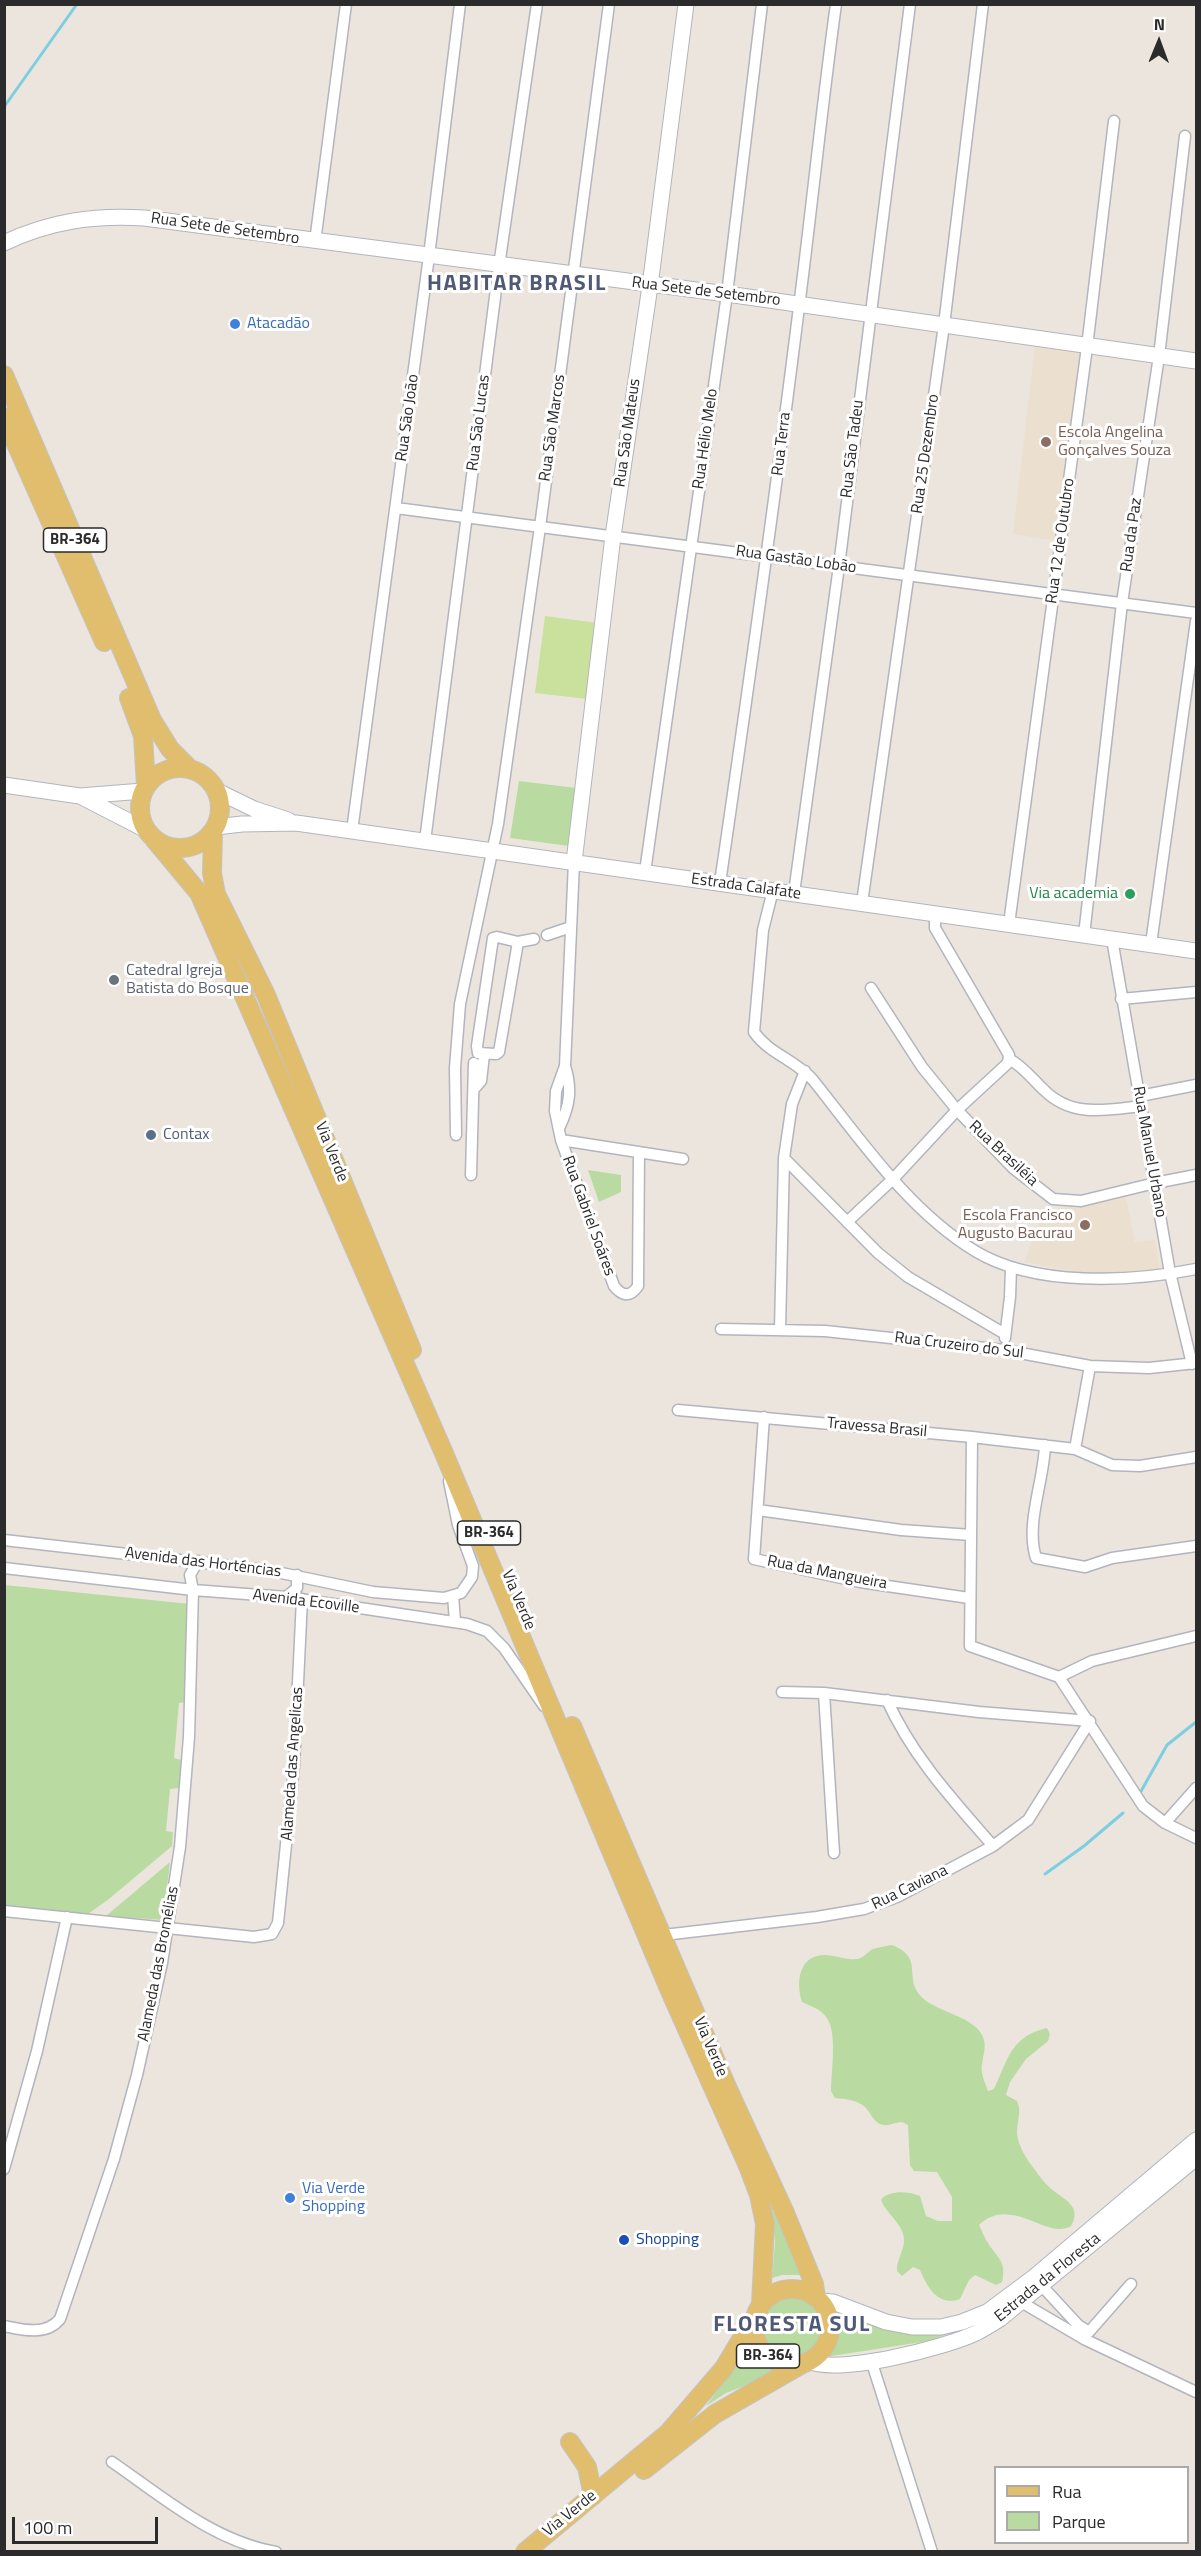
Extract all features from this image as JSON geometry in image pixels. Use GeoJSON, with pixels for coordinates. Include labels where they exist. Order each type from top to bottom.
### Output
{"type":"FeatureCollection","features":[{"type":"Feature","properties":{"kind":"main road","name":"BR-364"},"geometry":{"type":"LineString","coordinates":[[4,375],[140,709],[145,746],[144,789],[140,811],[150,835]]}},
{"type":"Feature","properties":{"kind":"main road","name":"BR-364"},"geometry":{"type":"LineString","coordinates":[[4,417],[140,709],[189,768],[210,781],[217,791],[220,815],[214,829]]}},
{"type":"Feature","properties":{"kind":"main road"},"geometry":{"type":"LineString","coordinates":[[144,789],[154,777],[165,771],[189,768]]}},
{"type":"Feature","properties":{"kind":"main road"},"geometry":{"type":"LineString","coordinates":[[150,835],[166,846],[192,847],[203,841],[214,829]]}},
{"type":"Feature","properties":{"kind":"main road","name":"Via Verde"},"geometry":{"type":"LineString","coordinates":[[214,829],[212,873],[220,903],[266,995],[452,1446],[664,1935],[727,2087],[786,2213],[818,2299]]}},
{"type":"Feature","properties":{"kind":"main road","name":"Via Verde"},"geometry":{"type":"LineString","coordinates":[[150,835],[199,893],[443,1451],[759,2195],[765,2224],[758,2310],[724,2368],[683,2418],[641,2457],[525,2552]]}},
{"type":"Feature","properties":{"kind":"main road","name":"BR-364"},"geometry":{"type":"LineString","coordinates":[[787,2289],[797,2289],[818,2299],[828,2313],[829,2334],[820,2353],[806,2362],[792,2365],[780,2363],[765,2353],[755,2338],[754,2327],[758,2310],[777,2292],[787,2289]]}},
{"type":"Feature","properties":{"kind":"main road","name":"Via Verde"},"geometry":{"type":"LineString","coordinates":[[544,2552],[715,2414],[806,2362]]}},
{"type":"Feature","properties":{"kind":"main road"},"geometry":{"type":"LineString","coordinates":[[570,2442],[587,2467],[593,2496]]}},
{"type":"Feature","properties":{"kind":"street"},"geometry":{"type":"LineString","coordinates":[[315,242],[346,4]]}},
{"type":"Feature","properties":{"kind":"street","name":"Rua São João"},"geometry":{"type":"LineString","coordinates":[[352,831],[429,256],[460,4]]}},
{"type":"Feature","properties":{"kind":"street","name":"Rua São Lucas"},"geometry":{"type":"LineString","coordinates":[[425,841],[500,266],[537,4]]}},
{"type":"Feature","properties":{"kind":"street","name":"Rua São Marcos"},"geometry":{"type":"LineString","coordinates":[[493,851],[540,527],[609,4]]}},
{"type":"Feature","properties":{"kind":"street","name":"Rua São Mateus"},"geometry":{"type":"LineString","coordinates":[[574,862],[614,536],[650,285],[686,4]]}},
{"type":"Feature","properties":{"kind":"street","name":"Rua Hélio Melo"},"geometry":{"type":"LineString","coordinates":[[645,872],[727,294],[762,4]]}},
{"type":"Feature","properties":{"kind":"street","name":"Rua Terra"},"geometry":{"type":"LineString","coordinates":[[720,883],[767,556],[800,304],[819,124],[836,4]]}},
{"type":"Feature","properties":{"kind":"street","name":"Rua São Tadeu"},"geometry":{"type":"LineString","coordinates":[[794,893],[839,566],[910,4]]}},
{"type":"Feature","properties":{"kind":"street","name":"Rua 25 Dezembro"},"geometry":{"type":"LineString","coordinates":[[862,903],[944,325],[983,4]]}},
{"type":"Feature","properties":{"kind":"street","name":"Rua 12 de Outubro"},"geometry":{"type":"LineString","coordinates":[[1009,924],[1088,347],[1114,121]]}},
{"type":"Feature","properties":{"kind":"street","name":"Rua da Paz"},"geometry":{"type":"LineString","coordinates":[[1084,934],[1122,603],[1159,356],[1185,136]]}},
{"type":"Feature","properties":{"kind":"street","name":"Rua Sete de Setembro"},"geometry":{"type":"LineString","coordinates":[[4,243],[63,222],[115,216],[727,294],[1197,361]]}},
{"type":"Feature","properties":{"kind":"street","name":"Rua Gastão Lobão"},"geometry":{"type":"LineString","coordinates":[[396,508],[1197,613]]}},
{"type":"Feature","properties":{"kind":"street"},"geometry":{"type":"LineString","coordinates":[[1151,944],[1197,621]]}},
{"type":"Feature","properties":{"kind":"street"},"geometry":{"type":"LineString","coordinates":[[4,785],[80,796],[144,789]]}},
{"type":"Feature","properties":{"kind":"street","name":"Estrada Calafate"},"geometry":{"type":"LineString","coordinates":[[217,791],[254,809],[296,823]]}},
{"type":"Feature","properties":{"kind":"street"},"geometry":{"type":"LineString","coordinates":[[80,796],[150,835]]}},
{"type":"Feature","properties":{"kind":"street","name":"Estrada Calafate"},"geometry":{"type":"LineString","coordinates":[[214,829],[242,824],[296,823],[1197,951]]}},
{"type":"Feature","properties":{"kind":"street"},"geometry":{"type":"LineString","coordinates":[[456,1135],[455,1068],[460,1004],[493,851]]}},
{"type":"Feature","properties":{"kind":"street","name":"Rua Gabriel Soáres"},"geometry":{"type":"LineString","coordinates":[[574,862],[565,1066],[556,1091],[555,1111],[560,1126],[561,1140],[614,1286],[620,1293],[627,1295],[634,1292],[638,1286],[639,1152]]}},
{"type":"Feature","properties":{"kind":"street"},"geometry":{"type":"LineString","coordinates":[[773,890],[764,930],[754,1032],[762,1044],[805,1071],[893,1179],[934,1220],[975,1251],[1011,1268],[1098,1280],[1197,1269]]}},
{"type":"Feature","properties":{"kind":"street"},"geometry":{"type":"LineString","coordinates":[[847,1222],[893,1179],[957,1110],[1001,1072],[1008,1063],[1009,1055],[935,928],[935,914]]}},
{"type":"Feature","properties":{"kind":"street"},"geometry":{"type":"LineString","coordinates":[[547,934],[571,927]]}},
{"type":"Feature","properties":{"kind":"street"},"geometry":{"type":"LineString","coordinates":[[518,942],[500,1052],[484,1055],[478,1053],[477,1046],[493,938],[518,942],[534,939]]}},
{"type":"Feature","properties":{"kind":"street","name":"Rua Manuel Urbano"},"geometry":{"type":"LineString","coordinates":[[1112,939],[1170,1273],[1194,1363]]}},
{"type":"Feature","properties":{"kind":"street","name":"Rua Brasiléia"},"geometry":{"type":"LineString","coordinates":[[871,988],[922,1067],[957,1110],[1013,1168],[1053,1199],[1081,1201],[1197,1175]]}},
{"type":"Feature","properties":{"kind":"street"},"geometry":{"type":"LineString","coordinates":[[1121,999],[1197,992]]}},
{"type":"Feature","properties":{"kind":"street"},"geometry":{"type":"LineString","coordinates":[[474,1089],[481,1081],[484,1055]]}},
{"type":"Feature","properties":{"kind":"street"},"geometry":{"type":"LineString","coordinates":[[1009,1059],[1017,1063],[1051,1097],[1068,1107],[1094,1111],[1197,1085]]}},
{"type":"Feature","properties":{"kind":"street"},"geometry":{"type":"LineString","coordinates":[[471,1175],[474,1063]]}},
{"type":"Feature","properties":{"kind":"street"},"geometry":{"type":"LineString","coordinates":[[780,1329],[784,1158],[792,1104],[805,1071]]}},
{"type":"Feature","properties":{"kind":"street"},"geometry":{"type":"LineString","coordinates":[[561,1140],[683,1159]]}},
{"type":"Feature","properties":{"kind":"street"},"geometry":{"type":"LineString","coordinates":[[784,1158],[879,1253],[908,1277],[1005,1334]]}},
{"type":"Feature","properties":{"kind":"street"},"geometry":{"type":"LineString","coordinates":[[1004,1350],[1011,1268]]}},
{"type":"Feature","properties":{"kind":"street","name":"Rua Cruzeiro do Sul"},"geometry":{"type":"LineString","coordinates":[[721,1329],[825,1331],[1004,1350],[1090,1366],[1149,1368],[1194,1363]]}},
{"type":"Feature","properties":{"kind":"street"},"geometry":{"type":"LineString","coordinates":[[1075,1449],[1090,1366]]}},
{"type":"Feature","properties":{"kind":"street","name":"Travessa Brasil"},"geometry":{"type":"LineString","coordinates":[[678,1410],[1045,1445],[1075,1449],[1112,1465],[1140,1466],[1197,1457]]}},
{"type":"Feature","properties":{"kind":"street","name":"Rua da Mangueira"},"geometry":{"type":"LineString","coordinates":[[764,1417],[754,1559],[860,1582],[969,1598]]}},
{"type":"Feature","properties":{"kind":"street"},"geometry":{"type":"LineString","coordinates":[[972,1437],[970,1647],[1059,1677],[1090,1721],[1143,1806],[1165,1823],[1197,1838]]}},
{"type":"Feature","properties":{"kind":"street"},"geometry":{"type":"LineString","coordinates":[[1045,1445],[1045,1462],[1032,1536],[1036,1558],[1085,1567],[1112,1558],[1197,1546]]}},
{"type":"Feature","properties":{"kind":"street","name":"Via Verde"},"geometry":{"type":"LineString","coordinates":[[443,1451],[458,1525],[473,1566],[468,1585],[461,1593],[453,1596]]}},
{"type":"Feature","properties":{"kind":"street"},"geometry":{"type":"LineString","coordinates":[[758,1510],[902,1530],[971,1535]]}},
{"type":"Feature","properties":{"kind":"street","name":"Avenida das Horténcias"},"geometry":{"type":"LineString","coordinates":[[4,1540],[198,1561],[297,1575],[359,1590],[435,1598],[453,1596]]}},
{"type":"Feature","properties":{"kind":"street","name":"Alameda das Bromélias"},"geometry":{"type":"LineString","coordinates":[[4,2326],[34,2330],[55,2325],[64,2311],[114,2159],[140,2063],[168,1928],[180,1847],[189,1737],[193,1590],[190,1575],[198,1561]]}},
{"type":"Feature","properties":{"kind":"street","name":"Avenida Ecoville"},"geometry":{"type":"LineString","coordinates":[[4,1568],[193,1590],[286,1597],[456,1621],[487,1631],[504,1648],[559,1726]]}},
{"type":"Feature","properties":{"kind":"street"},"geometry":{"type":"LineString","coordinates":[[286,1597],[297,1588],[297,1575]]}},
{"type":"Feature","properties":{"kind":"street"},"geometry":{"type":"LineString","coordinates":[[398,1614],[396,1605],[399,1594]]}},
{"type":"Feature","properties":{"kind":"street"},"geometry":{"type":"LineString","coordinates":[[453,1596],[456,1621]]}},
{"type":"Feature","properties":{"kind":"street","name":"Alameda das Angelicas"},"geometry":{"type":"LineString","coordinates":[[168,1928],[254,1937],[266,1936],[276,1929],[294,1766],[302,1599]]}},
{"type":"Feature","properties":{"kind":"street"},"geometry":{"type":"LineString","coordinates":[[1059,1677],[1092,1661],[1197,1636]]}},
{"type":"Feature","properties":{"kind":"street"},"geometry":{"type":"LineString","coordinates":[[782,1692],[824,1694],[979,1712],[1090,1721]]}},
{"type":"Feature","properties":{"kind":"street"},"geometry":{"type":"LineString","coordinates":[[824,1694],[834,1853]]}},
{"type":"Feature","properties":{"kind":"street"},"geometry":{"type":"LineString","coordinates":[[887,1700],[900,1729],[934,1778],[993,1846]]}},
{"type":"Feature","properties":{"kind":"street","name":"Rua Caviana"},"geometry":{"type":"LineString","coordinates":[[664,1935],[817,1917],[864,1909],[897,1897],[993,1846],[1028,1820],[1090,1721]]}},
{"type":"Feature","properties":{"kind":"street"},"geometry":{"type":"LineString","coordinates":[[1165,1823],[1197,1788]]}},
{"type":"Feature","properties":{"kind":"street"},"geometry":{"type":"LineString","coordinates":[[4,1911],[168,1928]]}},
{"type":"Feature","properties":{"kind":"street"},"geometry":{"type":"LineString","coordinates":[[4,2169],[34,2062],[67,1917]]}},
{"type":"Feature","properties":{"kind":"street","name":"Estrada da Floresta"},"geometry":{"type":"LineString","coordinates":[[818,2299],[833,2302],[886,2322],[912,2327],[941,2327],[987,2312],[1034,2277],[1197,2140]]}},
{"type":"Feature","properties":{"kind":"street","name":"Estrada da Floresta"},"geometry":{"type":"LineString","coordinates":[[806,2362],[825,2366],[872,2360],[950,2343],[977,2333],[1022,2302],[1196,2160]]}},
{"type":"Feature","properties":{"kind":"street"},"geometry":{"type":"LineString","coordinates":[[1086,2335],[1131,2284]]}},
{"type":"Feature","properties":{"kind":"street"},"geometry":{"type":"LineString","coordinates":[[1042,2286],[1086,2335]]}},
{"type":"Feature","properties":{"kind":"street"},"geometry":{"type":"LineString","coordinates":[[1022,2302],[1197,2392]]}},
{"type":"Feature","properties":{"kind":"street"},"geometry":{"type":"LineString","coordinates":[[872,2360],[932,2552]]}},
{"type":"Feature","properties":{"kind":"street"},"geometry":{"type":"LineString","coordinates":[[112,2462],[205,2526],[240,2543],[276,2552]]}},
{"type":"Feature","properties":{"kind":"shaded area","name":"Escola Angelina Gonçalves Souza"},"geometry":{"type":"Polygon","coordinates":[[[1035,345],[1081,350],[1056,541],[1013,534],[1035,345]]]}},
{"type":"Feature","properties":{"kind":"shaded area","name":"Escola Francisco Augusto Bacurau"},"geometry":{"type":"Polygon","coordinates":[[[1126,1198],[1135,1242],[1155,1240],[1160,1271],[1093,1275],[1024,1262],[1044,1211],[1126,1198]]]}},
{"type":"Feature","properties":{"kind":"green space"},"geometry":{"type":"Polygon","coordinates":[[[545,616],[598,623],[587,699],[535,693],[545,616]]]}},
{"type":"Feature","properties":{"kind":"green space"},"geometry":{"type":"Polygon","coordinates":[[[519,781],[576,788],[569,846],[510,838],[519,781]]]}},
{"type":"Feature","properties":{"kind":"green space"},"geometry":{"type":"Polygon","coordinates":[[[588,1170],[621,1175],[621,1192],[599,1202],[588,1170]]]}},
{"type":"Feature","properties":{"kind":"green space"},"geometry":{"type":"Polygon","coordinates":[[[5,1585],[190,1604],[186,1702],[179,1703],[174,1758],[181,1760],[179,1788],[170,1789],[166,1831],[173,1832],[172,1846],[88,1914],[5,1905],[5,1585]]]}},
{"type":"Feature","properties":{"kind":"green space"},"geometry":{"type":"Polygon","coordinates":[[[170,1862],[163,1920],[106,1916],[170,1862]]]}},
{"type":"Feature","properties":{"kind":"green space"},"geometry":{"type":"Polygon","coordinates":[[[892,1945],[908,1957],[914,1985],[925,2000],[966,2020],[979,2030],[984,2041],[982,2069],[988,2091],[994,2089],[1007,2059],[1018,2043],[1035,2032],[1047,2028],[1050,2034],[1048,2041],[1026,2059],[1010,2082],[1006,2095],[1017,2101],[1019,2112],[1017,2133],[1023,2153],[1046,2184],[1070,2204],[1075,2213],[1074,2219],[1071,2226],[1062,2229],[1004,2214],[991,2217],[979,2225],[1002,2264],[1002,2282],[996,2285],[975,2275],[969,2280],[960,2299],[952,2301],[934,2294],[920,2270],[913,2267],[902,2276],[897,2271],[903,2247],[903,2232],[881,2200],[888,2194],[905,2192],[915,2194],[920,2196],[926,2216],[938,2221],[952,2221],[952,2197],[937,2172],[914,2171],[910,2165],[908,2125],[902,2122],[880,2124],[859,2103],[835,2098],[831,2091],[833,2042],[830,2023],[821,2012],[802,2002],[800,1995],[799,1979],[804,1965],[809,1960],[824,1955],[857,1959],[873,1949],[892,1945]]]}},
{"type":"Feature","properties":{"kind":"green space"},"geometry":{"type":"Polygon","coordinates":[[[772,2203],[802,2275],[782,2275],[772,2278],[775,2242],[772,2203]]]}},
{"type":"Feature","properties":{"kind":"green space"},"geometry":{"type":"Polygon","coordinates":[[[792,2296],[814,2305],[823,2327],[814,2349],[792,2358],[770,2349],[761,2327],[770,2305],[792,2296]]]}},
{"type":"Feature","properties":{"kind":"green space"},"geometry":{"type":"Polygon","coordinates":[[[835,2309],[886,2329],[975,2323],[929,2341],[825,2357],[834,2334],[835,2309]]]}},
{"type":"Feature","properties":{"kind":"green space"},"geometry":{"type":"Polygon","coordinates":[[[743,2344],[760,2362],[783,2371],[726,2393],[706,2406],[730,2373],[743,2344]]]}},
{"type":"Feature","properties":{"kind":"waterway"},"geometry":{"type":"LineString","coordinates":[[4,107],[77,4]]}},
{"type":"Feature","properties":{"kind":"waterway"},"geometry":{"type":"LineString","coordinates":[[1140,1793],[1167,1745],[1196,1722]]}},
{"type":"Feature","properties":{"kind":"waterway"},"geometry":{"type":"LineString","coordinates":[[1045,1874],[1084,1846],[1123,1813]]}},
{"type":"Feature","properties":{"kind":"place","name":"Atacadão"},"geometry":{"type":"Point","coordinates":[235,324]}},
{"type":"Feature","properties":{"kind":"place","name":"Escola Angelina Gonçalves Souza"},"geometry":{"type":"Point","coordinates":[1046,442]}},
{"type":"Feature","properties":{"kind":"place","name":"Via academia"},"geometry":{"type":"Point","coordinates":[1130,894]}},
{"type":"Feature","properties":{"kind":"place","name":"Catedral Igreja Batista do Bosque"},"geometry":{"type":"Point","coordinates":[114,980]}},
{"type":"Feature","properties":{"kind":"place","name":"Contax"},"geometry":{"type":"Point","coordinates":[151,1135]}},
{"type":"Feature","properties":{"kind":"place","name":"Escola Francisco Augusto Bacurau"},"geometry":{"type":"Point","coordinates":[1085,1225]}},
{"type":"Feature","properties":{"kind":"place","name":"Via Verde Shopping"},"geometry":{"type":"Point","coordinates":[290,2198]}},
{"type":"Feature","properties":{"kind":"place","name":"Shopping"},"geometry":{"type":"Point","coordinates":[624,2240]}},
{"type":"Feature","properties":{"kind":"district","name":"HABITAR BRASIL"},"geometry":{"type":"Point","coordinates":[517,285]}},
{"type":"Feature","properties":{"kind":"district","name":"FLORESTA SUL"},"geometry":{"type":"Point","coordinates":[792,2326]}}]}
